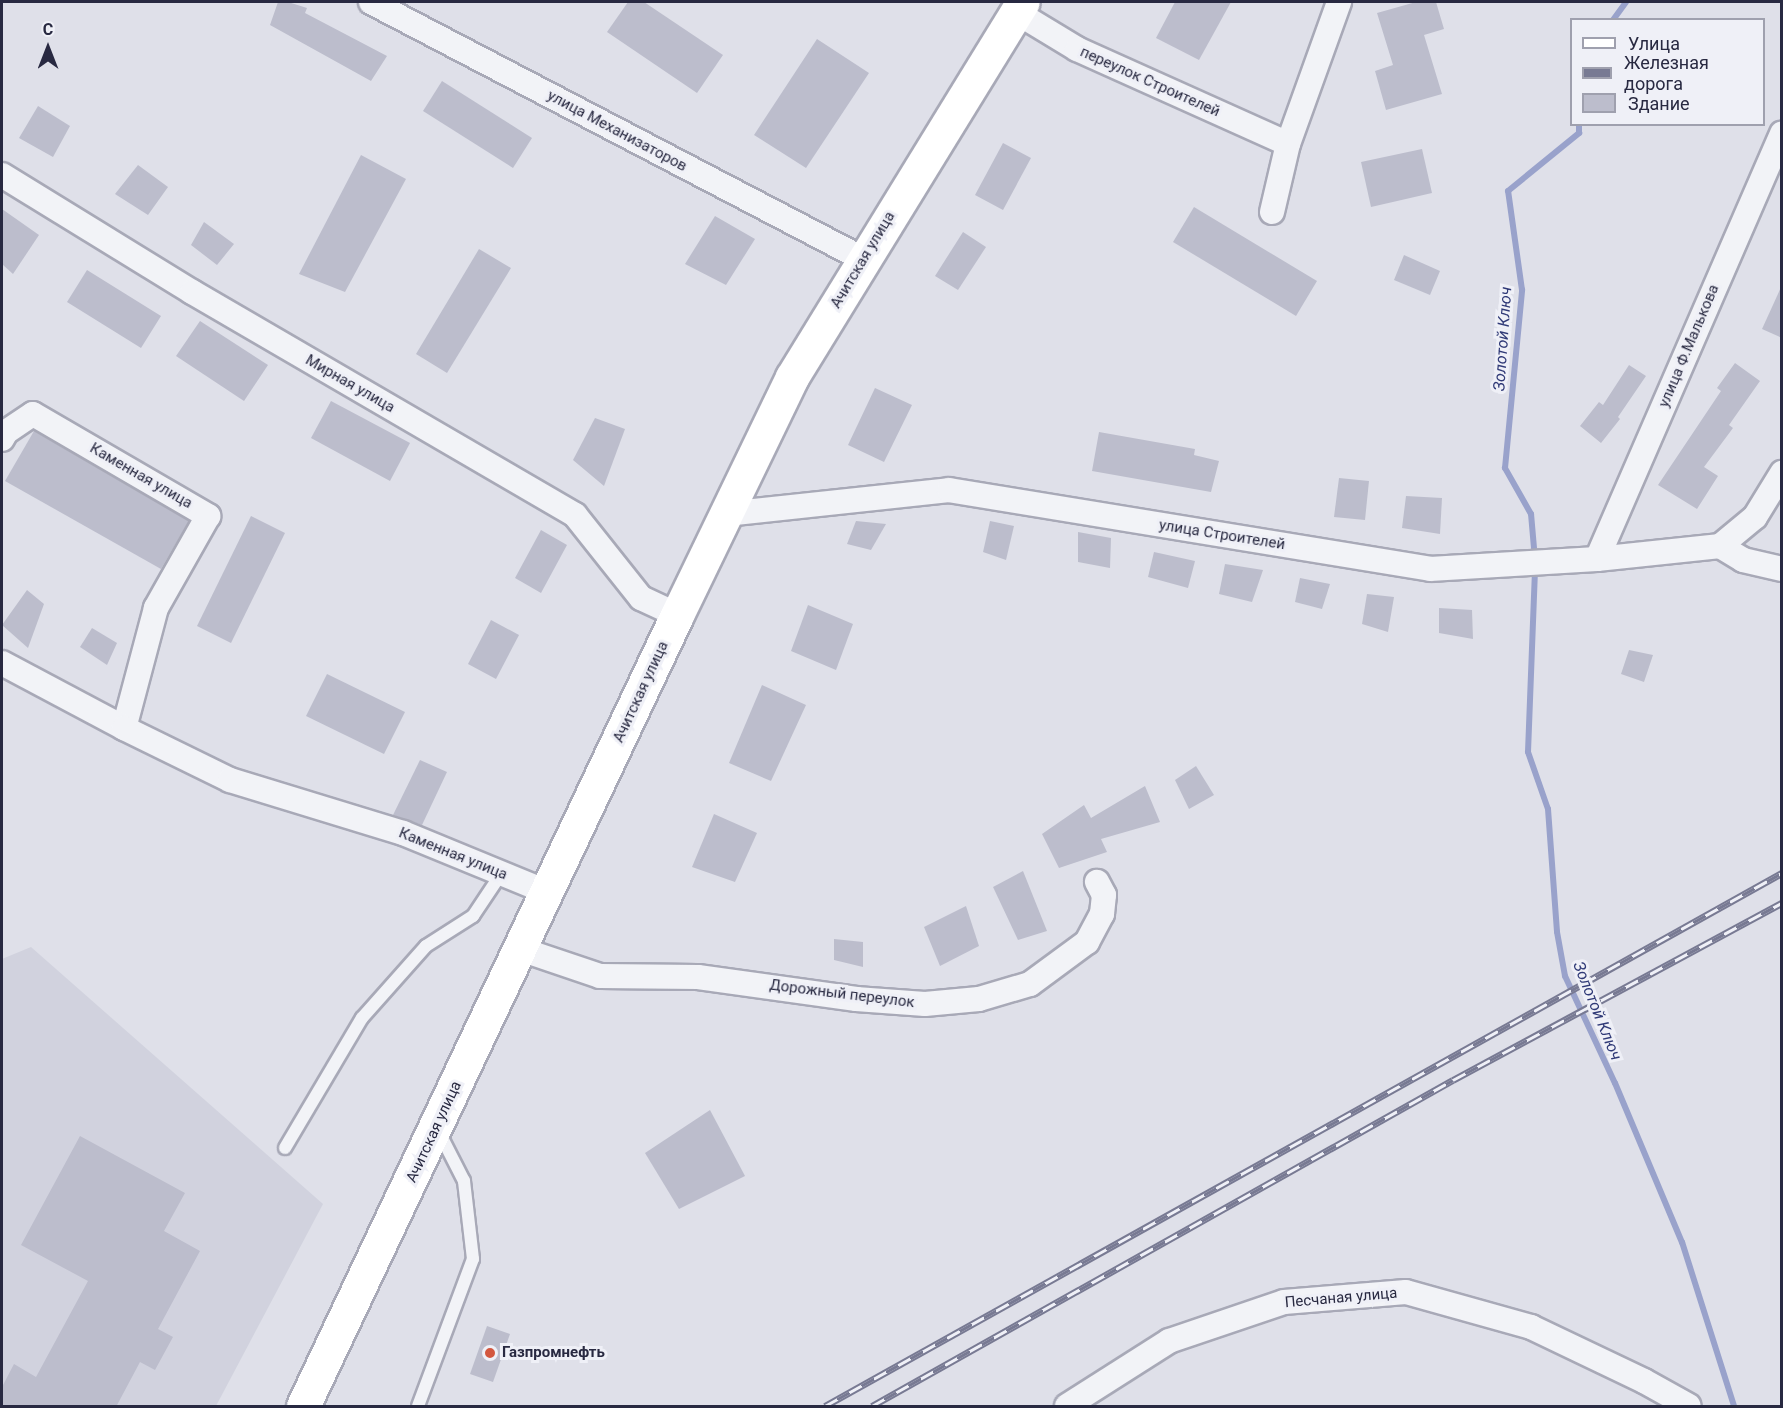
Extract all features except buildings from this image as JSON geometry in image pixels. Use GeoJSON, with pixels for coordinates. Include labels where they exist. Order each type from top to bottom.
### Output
{"type":"FeatureCollection","features":[{"type":"Feature","properties":{"kind":"main road","name":"Ачитская улица"},"geometry":{"type":"LineString","coordinates":[[303,1407],[677,615],[792,377],[1019,7]]}},
{"type":"Feature","properties":{"kind":"street"},"geometry":{"type":"LineString","coordinates":[[1272,212],[1288,144],[1339,2]]}},
{"type":"Feature","properties":{"kind":"street","name":"улица Механизаторов"},"geometry":{"type":"LineString","coordinates":[[377,3],[863,260]]}},
{"type":"Feature","properties":{"kind":"street","name":"переулок Строителей"},"geometry":{"type":"LineString","coordinates":[[1019,7],[1077,49],[1288,144]]}},
{"type":"Feature","properties":{"kind":"street","name":"улица Ф.Малькова"},"geometry":{"type":"LineString","coordinates":[[1597,558],[1782,132]]}},
{"type":"Feature","properties":{"kind":"street","name":"Мирная улица"},"geometry":{"type":"LineString","coordinates":[[2,175],[203,298],[575,514],[641,598],[677,615]]}},
{"type":"Feature","properties":{"kind":"street","name":"Каменная улица"},"geometry":{"type":"LineString","coordinates":[[2,439],[6,432],[33,414],[208,516],[156,608],[124,729]]}},
{"type":"Feature","properties":{"kind":"street"},"geometry":{"type":"LineString","coordinates":[[1782,473],[1755,517],[1720,546],[1743,560],[1782,569]]}},
{"type":"Feature","properties":{"kind":"street","name":"улица Строителей"},"geometry":{"type":"LineString","coordinates":[[726,514],[949,490],[1430,569],[1597,558],[1720,546]]}},
{"type":"Feature","properties":{"kind":"street","name":"Каменная улица"},"geometry":{"type":"LineString","coordinates":[[2,663],[124,729],[230,780],[403,833],[547,892]]}},
{"type":"Feature","properties":{"kind":"street","name":"Дорожный переулок"},"geometry":{"type":"LineString","coordinates":[[520,949],[600,976],[698,977],[856,999],[925,1004],[979,999],[1030,984],[1088,942],[1102,914],[1104,895],[1097,882]]}},
{"type":"Feature","properties":{"kind":"street","name":"Песчаная улица"},"geometry":{"type":"LineString","coordinates":[[1067,1407],[1169,1341],[1284,1302],[1406,1292],[1531,1327],[1644,1381],[1689,1407]]}},
{"type":"Feature","properties":{"kind":"lane"},"geometry":{"type":"LineString","coordinates":[[285,1148],[362,1018],[426,946],[473,916],[501,874]]}},
{"type":"Feature","properties":{"kind":"lane"},"geometry":{"type":"LineString","coordinates":[[418,1407],[472,1259],[464,1181],[436,1128]]}},
{"type":"Feature","properties":{"kind":"shaded area"},"geometry":{"type":"Polygon","coordinates":[[[31,947],[323,1204],[216,1406],[2,1406],[2,959],[31,947]]]}},
{"type":"Feature","properties":{"kind":"waterway","name":"Золотой Ключ"},"geometry":{"type":"LineString","coordinates":[[1614,18],[1626,2]]}},
{"type":"Feature","properties":{"kind":"waterway","name":"Золотой Ключ"},"geometry":{"type":"LineString","coordinates":[[1534,548],[1531,514],[1505,468],[1522,290],[1508,191],[1579,133],[1579,126]]}},
{"type":"Feature","properties":{"kind":"waterway","name":"Золотой Ключ"},"geometry":{"type":"LineString","coordinates":[[1535,570],[1528,752],[1548,809],[1557,932],[1565,976],[1615,1083],[1682,1242],[1734,1406]]}},
{"type":"Feature","properties":{"kind":"railway"},"geometry":{"type":"LineString","coordinates":[[825,1406],[1782,873]]}},
{"type":"Feature","properties":{"kind":"railway"},"geometry":{"type":"LineString","coordinates":[[872,1406],[1453,1080],[1782,903]]}},
{"type":"Feature","properties":{"kind":"place","name":"Газпромнефть"},"geometry":{"type":"Point","coordinates":[490,1353]}}]}
